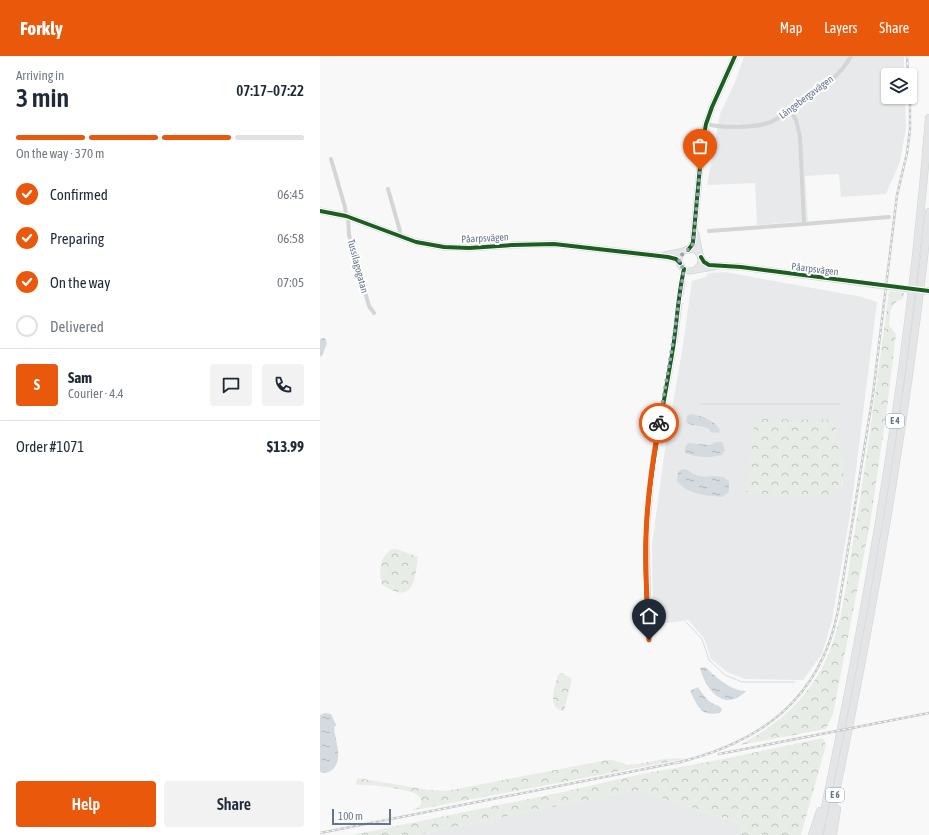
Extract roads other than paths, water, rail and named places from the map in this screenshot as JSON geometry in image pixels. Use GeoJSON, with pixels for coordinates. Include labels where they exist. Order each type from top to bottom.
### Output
{"type":"FeatureCollection","features":[{"type":"Feature","properties":{"kind":"highway","name":"E 4"},"geometry":{"type":"LineString","coordinates":[[812,835],[831,776],[861,630],[890,457],[910,309],[924,182],[929,118]]}},
{"type":"Feature","properties":{"kind":"highway","name":"E 4"},"geometry":{"type":"LineString","coordinates":[[833,835],[844,756],[865,650],[888,520],[907,390],[929,212]]}},
{"type":"Feature","properties":{"kind":"highway","name":"E 6"},"geometry":{"type":"LineString","coordinates":[[827,835],[844,756]]}},
{"type":"Feature","properties":{"kind":"highway","name":"E 6"},"geometry":{"type":"LineString","coordinates":[[819,835],[831,776]]}},
{"type":"Feature","properties":{"kind":"street"},"geometry":{"type":"LineString","coordinates":[[695,223],[700,265],[695,270],[689,271],[684,269],[680,263],[680,256],[693,244],[702,145],[706,124],[735,56]]}},
{"type":"Feature","properties":{"kind":"street","name":"Långebergavägen"},"geometry":{"type":"LineString","coordinates":[[706,124],[727,127],[766,124],[776,119],[833,77],[851,56]]}},
{"type":"Feature","properties":{"kind":"street"},"geometry":{"type":"LineString","coordinates":[[790,109],[796,120],[800,137],[804,224]]}},
{"type":"Feature","properties":{"kind":"street"},"geometry":{"type":"LineString","coordinates":[[332,159],[347,216]]}},
{"type":"Feature","properties":{"kind":"street"},"geometry":{"type":"LineString","coordinates":[[388,190],[400,231],[399,236]]}},
{"type":"Feature","properties":{"kind":"street","name":"Påarpsvägen"},"geometry":{"type":"LineString","coordinates":[[320,211],[347,216],[424,244],[449,247],[554,244],[656,255],[673,258],[678,260],[680,263]]}},
{"type":"Feature","properties":{"kind":"street","name":"Tussilagogatan"},"geometry":{"type":"LineString","coordinates":[[347,216],[351,242],[369,306],[374,312]]}},
{"type":"Feature","properties":{"kind":"street"},"geometry":{"type":"LineString","coordinates":[[709,231],[889,217]]}},
{"type":"Feature","properties":{"kind":"street"},"geometry":{"type":"LineString","coordinates":[[686,251],[696,251],[700,256]]}},
{"type":"Feature","properties":{"kind":"street","name":"Påarpsvägen"},"geometry":{"type":"LineString","coordinates":[[656,255],[686,251]]}},
{"type":"Feature","properties":{"kind":"street","name":"Påarpsvägen"},"geometry":{"type":"LineString","coordinates":[[700,256],[707,264],[741,267],[908,289]]}},
{"type":"Feature","properties":{"kind":"street","name":"Påarpsvägen"},"geometry":{"type":"LineString","coordinates":[[695,270],[720,266]]}},
{"type":"Feature","properties":{"kind":"street"},"geometry":{"type":"LineString","coordinates":[[649,640],[645,569],[648,508],[653,459],[684,269]]}},
{"type":"Feature","properties":{"kind":"water"},"geometry":{"type":"Polygon","coordinates":[[[321,338],[325,338],[327,343],[322,356],[320,357],[320,340],[321,338]]]}},
{"type":"Feature","properties":{"kind":"water"},"geometry":{"type":"Polygon","coordinates":[[[691,414],[711,421],[720,430],[719,433],[711,432],[709,429],[686,422],[687,416],[691,414]]]}},
{"type":"Feature","properties":{"kind":"water"},"geometry":{"type":"Polygon","coordinates":[[[716,442],[722,442],[725,450],[722,455],[704,457],[685,453],[685,448],[688,443],[710,445],[716,442]]]}},
{"type":"Feature","properties":{"kind":"water"},"geometry":{"type":"Polygon","coordinates":[[[682,469],[704,477],[716,476],[725,478],[729,481],[729,492],[722,497],[692,492],[677,481],[678,472],[682,469]]]}},
{"type":"Feature","properties":{"kind":"water"},"geometry":{"type":"Polygon","coordinates":[[[705,667],[719,679],[735,689],[746,691],[731,700],[717,696],[707,684],[703,676],[700,668],[705,667]]]}},
{"type":"Feature","properties":{"kind":"water"},"geometry":{"type":"Polygon","coordinates":[[[698,687],[709,701],[722,709],[720,713],[708,713],[700,709],[690,691],[698,687]]]}},
{"type":"Feature","properties":{"kind":"water"},"geometry":{"type":"Polygon","coordinates":[[[325,713],[331,714],[336,725],[334,727],[338,750],[338,761],[336,766],[331,771],[325,773],[320,772],[320,715],[325,713]]]}},
{"type":"Feature","properties":{"kind":"waterway"},"geometry":{"type":"LineString","coordinates":[[683,296],[685,280]]}},
{"type":"Feature","properties":{"kind":"waterway"},"geometry":{"type":"LineString","coordinates":[[677,343],[682,303]]}},
{"type":"Feature","properties":{"kind":"waterway"},"geometry":{"type":"LineString","coordinates":[[669,389],[675,355]]}},
{"type":"Feature","properties":{"kind":"waterway"},"geometry":{"type":"LineString","coordinates":[[700,404],[840,404]]}},
{"type":"Feature","properties":{"kind":"waterway"},"geometry":{"type":"LineString","coordinates":[[651,609],[649,533],[656,458],[665,413]]}},
{"type":"Feature","properties":{"kind":"waterway"},"geometry":{"type":"LineString","coordinates":[[686,622],[702,639],[709,660],[725,675],[742,682],[795,682]]}},
{"type":"Feature","properties":{"kind":"railway"},"geometry":{"type":"LineString","coordinates":[[907,56],[908,68]]}},
{"type":"Feature","properties":{"kind":"railway"},"geometry":{"type":"LineString","coordinates":[[676,763],[706,754],[734,743],[759,730],[782,713],[801,693],[817,669],[829,642],[838,611],[873,394],[897,195],[907,153],[910,129],[910,104]]}},
{"type":"Feature","properties":{"kind":"railway"},"geometry":{"type":"LineString","coordinates":[[719,754],[929,713]]}},
{"type":"Feature","properties":{"kind":"railway"},"geometry":{"type":"LineString","coordinates":[[320,833],[680,762]]}}]}
